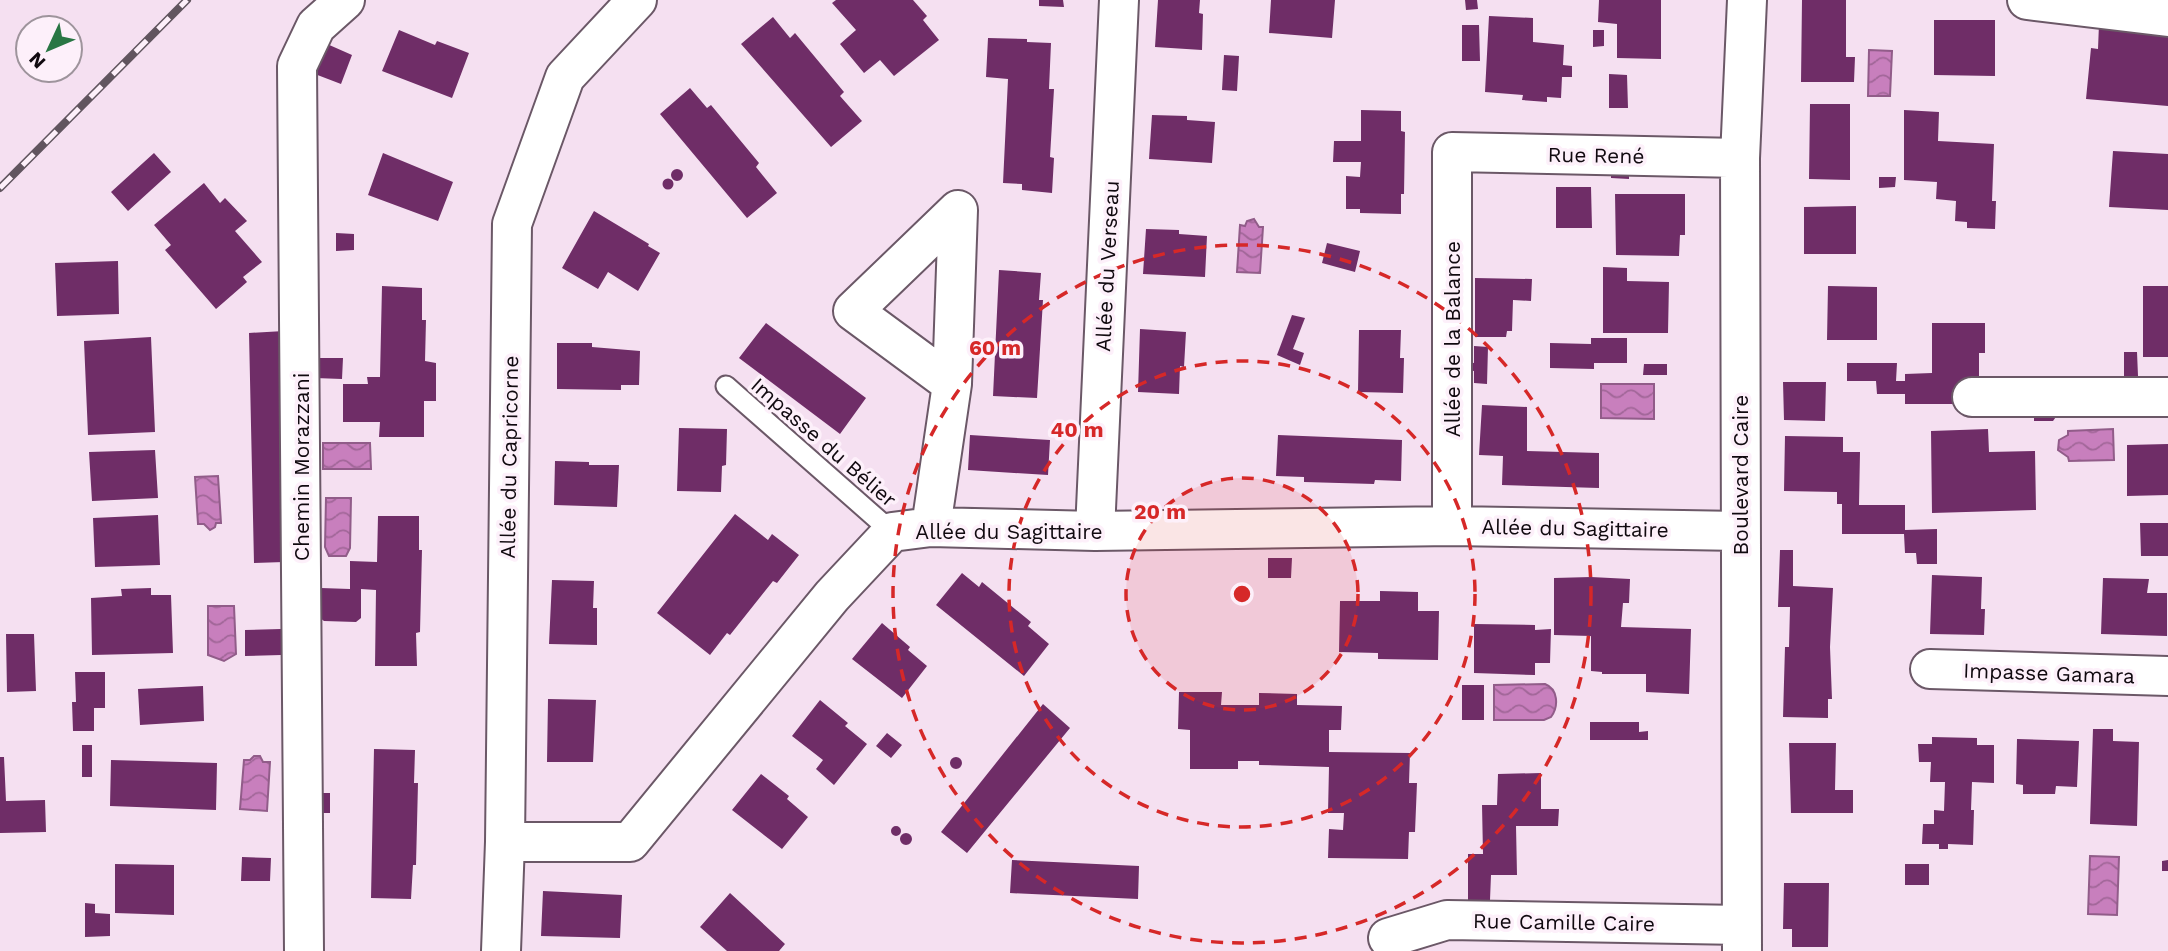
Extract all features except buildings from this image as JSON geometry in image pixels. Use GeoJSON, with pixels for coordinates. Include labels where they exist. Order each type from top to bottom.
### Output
{"type":"FeatureCollection","features":[{"type":"Feature","properties":{"kind":"street","name":"Chemin Morazzani"},"geometry":{"type":"LineString","coordinates":[[304,951],[297,66],[316,26],[345,0]]}},
{"type":"Feature","properties":{"kind":"street","name":"Allée du Capricorne"},"geometry":{"type":"LineString","coordinates":[[501,951],[505,842],[512,224],[565,77],[637,0]]}},
{"type":"Feature","properties":{"kind":"street","name":"Allée du Verseau"},"geometry":{"type":"LineString","coordinates":[[1095,531],[1119,0]]}},
{"type":"Feature","properties":{"kind":"street","name":"Boulevard Caire"},"geometry":{"type":"LineString","coordinates":[[1742,938],[1740,158],[1747,0]]}},
{"type":"Feature","properties":{"kind":"street"},"geometry":{"type":"LineString","coordinates":[[2027,0],[2168,17]]}},
{"type":"Feature","properties":{"kind":"street","name":"Rue René"},"geometry":{"type":"LineString","coordinates":[[1452,152],[1740,158]]}},
{"type":"Feature","properties":{"kind":"street","name":"Allée de la Balance"},"geometry":{"type":"LineString","coordinates":[[1452,152],[1452,526]]}},
{"type":"Feature","properties":{"kind":"street"},"geometry":{"type":"LineString","coordinates":[[931,527],[952,384]]}},
{"type":"Feature","properties":{"kind":"street"},"geometry":{"type":"LineString","coordinates":[[1972,397],[2168,397]]}},
{"type":"Feature","properties":{"kind":"street","name":"Allée du Sagittaire"},"geometry":{"type":"LineString","coordinates":[[505,842],[630,842],[832,596],[892,532],[931,527],[1095,531],[1452,526],[1740,531]]}},
{"type":"Feature","properties":{"kind":"street","name":"Impasse Gamara"},"geometry":{"type":"LineString","coordinates":[[1930,669],[2168,676]]}},
{"type":"Feature","properties":{"kind":"street","name":"Rue Camille Caire"},"geometry":{"type":"LineString","coordinates":[[1388,939],[1447,920],[1742,938]]}},
{"type":"Feature","properties":{"kind":"lane","name":"Impasse du Bélier"},"geometry":{"type":"LineString","coordinates":[[726,386],[892,532]]}},
{"type":"Feature","properties":{"kind":"water"},"geometry":{"type":"Polygon","coordinates":[[[1869,50],[1892,51],[1890,96],[1868,96],[1869,50]]]}},
{"type":"Feature","properties":{"kind":"water"},"geometry":{"type":"Polygon","coordinates":[[[1254,219],[1259,227],[1263,227],[1260,273],[1237,272],[1240,225],[1245,226],[1247,221],[1254,219]]]}},
{"type":"Feature","properties":{"kind":"water"},"geometry":{"type":"Polygon","coordinates":[[[1601,384],[1654,384],[1654,419],[1601,418],[1601,384]]]}},
{"type":"Feature","properties":{"kind":"water"},"geometry":{"type":"Polygon","coordinates":[[[2113,429],[2114,460],[2069,461],[2068,457],[2058,450],[2059,440],[2068,435],[2068,431],[2113,429]]]}},
{"type":"Feature","properties":{"kind":"water"},"geometry":{"type":"Polygon","coordinates":[[[323,443],[370,443],[371,469],[323,469],[323,443]]]}},
{"type":"Feature","properties":{"kind":"water"},"geometry":{"type":"Polygon","coordinates":[[[218,476],[221,523],[216,523],[210,530],[204,524],[198,524],[195,477],[218,476]]]}},
{"type":"Feature","properties":{"kind":"water"},"geometry":{"type":"Polygon","coordinates":[[[326,498],[351,498],[350,548],[346,556],[329,556],[325,547],[326,498]]]}},
{"type":"Feature","properties":{"kind":"water"},"geometry":{"type":"Polygon","coordinates":[[[208,606],[234,606],[236,654],[224,661],[208,655],[208,606]]]}},
{"type":"Feature","properties":{"kind":"water"},"geometry":{"type":"Polygon","coordinates":[[[1545,684],[1553,690],[1556,698],[1551,717],[1544,720],[1494,720],[1494,685],[1545,684]]]}},
{"type":"Feature","properties":{"kind":"water"},"geometry":{"type":"Polygon","coordinates":[[[254,756],[260,756],[263,762],[270,762],[267,811],[240,809],[244,760],[250,760],[254,756]]]}},
{"type":"Feature","properties":{"kind":"water"},"geometry":{"type":"Polygon","coordinates":[[[2090,856],[2119,857],[2117,915],[2088,914],[2090,856]]]}},
{"type":"Feature","properties":{"kind":"railway"},"geometry":{"type":"LineString","coordinates":[[0,188],[187,0]]}}]}
